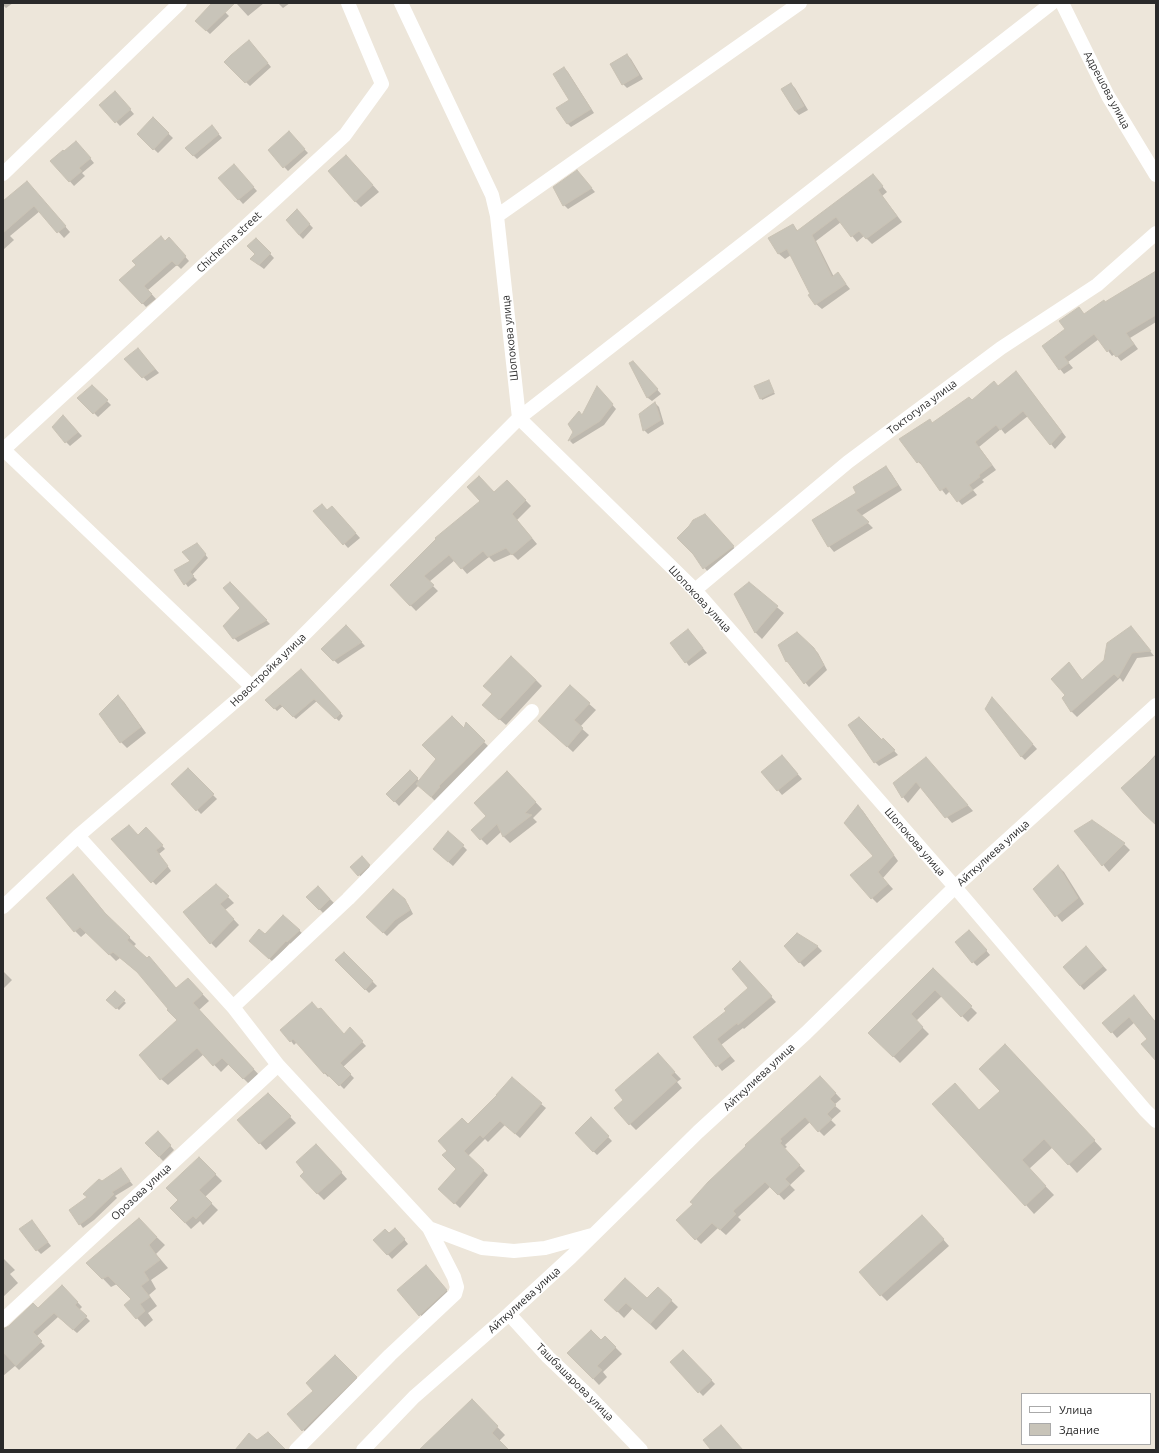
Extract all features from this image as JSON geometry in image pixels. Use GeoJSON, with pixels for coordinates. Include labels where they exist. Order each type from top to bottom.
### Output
{"type":"FeatureCollection","features":[{"type":"Feature","properties":{"kind":"street"},"geometry":{"type":"LineString","coordinates":[[3,174],[180,3]]}},
{"type":"Feature","properties":{"kind":"street","name":"Chicherina street"},"geometry":{"type":"LineString","coordinates":[[3,450],[345,135],[382,84],[348,3]]}},
{"type":"Feature","properties":{"kind":"street","name":"Шопокова улица"},"geometry":{"type":"LineString","coordinates":[[401,3],[492,195],[497,216],[519,418],[695,590],[955,887],[1156,1121]]}},
{"type":"Feature","properties":{"kind":"street"},"geometry":{"type":"LineString","coordinates":[[497,216],[800,3]]}},
{"type":"Feature","properties":{"kind":"street","name":"Новостройка улица"},"geometry":{"type":"LineString","coordinates":[[3,907],[78,836],[252,687],[519,418],[1052,3]]}},
{"type":"Feature","properties":{"kind":"street","name":"Адрешова улица"},"geometry":{"type":"LineString","coordinates":[[1062,3],[1108,96],[1156,175]]}},
{"type":"Feature","properties":{"kind":"street","name":"Токтогула улица"},"geometry":{"type":"LineString","coordinates":[[695,590],[848,462],[1001,348],[1097,285],[1156,233]]}},
{"type":"Feature","properties":{"kind":"street"},"geometry":{"type":"LineString","coordinates":[[3,450],[252,687]]}},
{"type":"Feature","properties":{"kind":"street","name":"Айткулиева улица"},"geometry":{"type":"LineString","coordinates":[[363,1450],[414,1397],[509,1314],[594,1235],[698,1132],[806,1033],[955,887],[1156,705]]}},
{"type":"Feature","properties":{"kind":"street"},"geometry":{"type":"LineString","coordinates":[[233,1007],[348,899],[532,711]]}},
{"type":"Feature","properties":{"kind":"street"},"geometry":{"type":"LineString","coordinates":[[78,836],[233,1007],[278,1065],[429,1228],[454,1277],[457,1286],[454,1294],[390,1355],[296,1450]]}},
{"type":"Feature","properties":{"kind":"street","name":"Орозова улица"},"geometry":{"type":"LineString","coordinates":[[3,1320],[278,1065]]}},
{"type":"Feature","properties":{"kind":"street"},"geometry":{"type":"LineString","coordinates":[[429,1228],[482,1248],[514,1251],[545,1248],[594,1235]]}},
{"type":"Feature","properties":{"kind":"street","name":"Ташбашарова улица"},"geometry":{"type":"LineString","coordinates":[[509,1314],[548,1357],[590,1397],[641,1450]]}},
{"type":"Feature","properties":{"kind":"building"},"geometry":{"type":"Polygon","coordinates":[[[212,3],[235,3],[206,31],[195,21],[212,3]]]}},
{"type":"Feature","properties":{"kind":"building"},"geometry":{"type":"Polygon","coordinates":[[[249,40],[268,63],[245,83],[224,62],[249,40]]]}},
{"type":"Feature","properties":{"kind":"building"},"geometry":{"type":"Polygon","coordinates":[[[627,54],[639,75],[622,85],[610,64],[627,54]]]}},
{"type":"Feature","properties":{"kind":"building"},"geometry":{"type":"Polygon","coordinates":[[[564,67],[591,109],[567,124],[556,108],[569,100],[553,74],[564,67]]]}},
{"type":"Feature","properties":{"kind":"building"},"geometry":{"type":"Polygon","coordinates":[[[791,83],[804,106],[795,111],[781,89],[791,83]]]}},
{"type":"Feature","properties":{"kind":"building"},"geometry":{"type":"Polygon","coordinates":[[[115,91],[131,109],[115,123],[99,105],[115,91]]]}},
{"type":"Feature","properties":{"kind":"building"},"geometry":{"type":"Polygon","coordinates":[[[153,117],[169,133],[153,150],[137,134],[153,117]]]}},
{"type":"Feature","properties":{"kind":"building"},"geometry":{"type":"Polygon","coordinates":[[[212,125],[219,134],[193,156],[185,148],[212,125]]]}},
{"type":"Feature","properties":{"kind":"building"},"geometry":{"type":"Polygon","coordinates":[[[289,131],[305,149],[283,168],[268,150],[289,131]]]}},
{"type":"Feature","properties":{"kind":"building"},"geometry":{"type":"Polygon","coordinates":[[[76,141],[91,158],[79,168],[82,171],[69,182],[50,161],[76,141]]]}},
{"type":"Feature","properties":{"kind":"building"},"geometry":{"type":"Polygon","coordinates":[[[346,155],[373,185],[355,202],[328,171],[346,155]]]}},
{"type":"Feature","properties":{"kind":"building"},"geometry":{"type":"Polygon","coordinates":[[[234,164],[254,187],[238,200],[218,178],[234,164]]]}},
{"type":"Feature","properties":{"kind":"building"},"geometry":{"type":"Polygon","coordinates":[[[577,170],[592,188],[563,206],[553,187],[577,170]]]}},
{"type":"Feature","properties":{"kind":"building"},"geometry":{"type":"Polygon","coordinates":[[[873,174],[883,186],[878,190],[897,216],[866,239],[859,231],[851,237],[836,217],[812,235],[832,277],[838,272],[846,284],[815,305],[808,295],[810,294],[787,249],[778,254],[768,238],[793,224],[797,231],[873,174]]]}},
{"type":"Feature","properties":{"kind":"building"},"geometry":{"type":"Polygon","coordinates":[[[27,181],[66,226],[57,233],[34,206],[3,233],[3,201],[27,181]]]}},
{"type":"Feature","properties":{"kind":"building"},"geometry":{"type":"Polygon","coordinates":[[[297,209],[310,224],[299,235],[286,220],[297,209]]]}},
{"type":"Feature","properties":{"kind":"building"},"geometry":{"type":"Polygon","coordinates":[[[161,236],[165,241],[169,237],[186,256],[177,266],[172,261],[144,286],[152,294],[142,304],[119,280],[136,265],[132,261],[161,236]]]}},
{"type":"Feature","properties":{"kind":"building"},"geometry":{"type":"Polygon","coordinates":[[[256,238],[271,253],[259,265],[250,259],[255,254],[247,246],[256,238]]]}},
{"type":"Feature","properties":{"kind":"building"},"geometry":{"type":"Polygon","coordinates":[[[1156,271],[1156,315],[1126,333],[1134,344],[1116,357],[1110,349],[1107,352],[1094,334],[1064,357],[1069,363],[1059,370],[1042,346],[1065,329],[1059,321],[1079,307],[1084,314],[1104,300],[1105,302],[1156,271]]]}},
{"type":"Feature","properties":{"kind":"building"},"geometry":{"type":"Polygon","coordinates":[[[138,348],[155,369],[142,378],[124,359],[138,348]]]}},
{"type":"Feature","properties":{"kind":"building"},"geometry":{"type":"Polygon","coordinates":[[[633,361],[658,389],[647,398],[629,363],[633,361]]]}},
{"type":"Feature","properties":{"kind":"building"},"geometry":{"type":"Polygon","coordinates":[[[1016,371],[1062,432],[1050,445],[1023,411],[1000,430],[996,425],[975,442],[992,465],[969,485],[973,490],[957,502],[946,487],[940,491],[919,461],[917,463],[899,439],[930,419],[932,423],[969,397],[972,400],[994,381],[998,386],[1016,371]]]}},
{"type":"Feature","properties":{"kind":"building"},"geometry":{"type":"Polygon","coordinates":[[[769,380],[774,392],[760,399],[754,386],[769,380]]]}},
{"type":"Feature","properties":{"kind":"building"},"geometry":{"type":"Polygon","coordinates":[[[92,385],[108,400],[93,414],[77,398],[92,385]]]}},
{"type":"Feature","properties":{"kind":"building"},"geometry":{"type":"Polygon","coordinates":[[[597,386],[613,404],[600,421],[568,441],[573,432],[568,424],[579,411],[582,415],[597,386]]]}},
{"type":"Feature","properties":{"kind":"building"},"geometry":{"type":"Polygon","coordinates":[[[655,402],[661,420],[643,431],[639,414],[655,402]]]}},
{"type":"Feature","properties":{"kind":"building"},"geometry":{"type":"Polygon","coordinates":[[[63,415],[78,432],[65,443],[52,427],[63,415]]]}},
{"type":"Feature","properties":{"kind":"building"},"geometry":{"type":"Polygon","coordinates":[[[886,466],[898,485],[856,510],[869,522],[828,547],[812,520],[856,493],[853,487],[886,466]]]}},
{"type":"Feature","properties":{"kind":"building"},"geometry":{"type":"Polygon","coordinates":[[[479,476],[494,492],[507,480],[526,500],[512,514],[532,538],[512,555],[506,548],[488,557],[483,551],[461,569],[449,555],[424,576],[434,585],[410,606],[390,585],[436,539],[435,538],[480,501],[467,487],[479,476]]]}},
{"type":"Feature","properties":{"kind":"building"},"geometry":{"type":"Polygon","coordinates":[[[322,504],[327,510],[332,506],[356,533],[343,545],[313,511],[322,504]]]}},
{"type":"Feature","properties":{"kind":"building"},"geometry":{"type":"Polygon","coordinates":[[[705,514],[734,546],[703,569],[693,554],[677,538],[693,520],[705,514]]]}},
{"type":"Feature","properties":{"kind":"building"},"geometry":{"type":"Polygon","coordinates":[[[197,543],[206,554],[190,572],[194,576],[184,585],[174,570],[190,561],[182,552],[197,543]]]}},
{"type":"Feature","properties":{"kind":"building"},"geometry":{"type":"Polygon","coordinates":[[[230,582],[267,620],[233,639],[223,626],[240,608],[223,588],[230,582]]]}},
{"type":"Feature","properties":{"kind":"building"},"geometry":{"type":"Polygon","coordinates":[[[749,582],[778,606],[755,633],[734,594],[749,582]]]}},
{"type":"Feature","properties":{"kind":"building"},"geometry":{"type":"Polygon","coordinates":[[[346,625],[362,642],[333,661],[321,649],[346,625]]]}},
{"type":"Feature","properties":{"kind":"building"},"geometry":{"type":"Polygon","coordinates":[[[1131,626],[1151,651],[1132,653],[1118,678],[1114,674],[1071,712],[1062,698],[1065,695],[1051,679],[1069,662],[1082,680],[1104,660],[1107,643],[1131,626]]]}},
{"type":"Feature","properties":{"kind":"building"},"geometry":{"type":"Polygon","coordinates":[[[688,629],[703,648],[685,663],[670,643],[688,629]]]}},
{"type":"Feature","properties":{"kind":"building"},"geometry":{"type":"Polygon","coordinates":[[[797,632],[814,648],[824,665],[804,684],[787,661],[786,662],[778,645],[797,632]]]}},
{"type":"Feature","properties":{"kind":"building"},"geometry":{"type":"Polygon","coordinates":[[[511,656],[536,680],[499,720],[482,705],[492,694],[483,686],[511,656]]]}},
{"type":"Feature","properties":{"kind":"building"},"geometry":{"type":"Polygon","coordinates":[[[301,669],[341,713],[335,719],[314,699],[293,717],[280,704],[274,709],[265,700],[301,669]]]}},
{"type":"Feature","properties":{"kind":"building"},"geometry":{"type":"Polygon","coordinates":[[[570,685],[590,703],[574,720],[583,728],[567,747],[538,721],[570,685]]]}},
{"type":"Feature","properties":{"kind":"building"},"geometry":{"type":"Polygon","coordinates":[[[118,695],[141,727],[120,743],[99,714],[118,695]]]}},
{"type":"Feature","properties":{"kind":"building"},"geometry":{"type":"Polygon","coordinates":[[[992,697],[1033,744],[1021,757],[985,709],[992,697]]]}},
{"type":"Feature","properties":{"kind":"building"},"geometry":{"type":"Polygon","coordinates":[[[452,716],[464,728],[466,722],[485,741],[439,786],[440,787],[431,797],[416,784],[436,759],[422,745],[452,716]]]}},
{"type":"Feature","properties":{"kind":"building"},"geometry":{"type":"Polygon","coordinates":[[[859,717],[882,740],[883,738],[895,750],[874,763],[848,725],[859,717]]]}},
{"type":"Feature","properties":{"kind":"building"},"geometry":{"type":"Polygon","coordinates":[[[782,755],[798,774],[777,791],[761,772],[782,755]]]}},
{"type":"Feature","properties":{"kind":"building"},"geometry":{"type":"Polygon","coordinates":[[[1156,756],[1156,825],[1121,788],[1156,756]]]}},
{"type":"Feature","properties":{"kind":"building"},"geometry":{"type":"Polygon","coordinates":[[[926,757],[968,805],[945,818],[916,782],[902,798],[893,783],[926,757]]]}},
{"type":"Feature","properties":{"kind":"building"},"geometry":{"type":"Polygon","coordinates":[[[188,768],[214,794],[196,811],[171,784],[188,768]]]}},
{"type":"Feature","properties":{"kind":"building"},"geometry":{"type":"Polygon","coordinates":[[[410,770],[418,778],[394,802],[386,794],[410,770]]]}},
{"type":"Feature","properties":{"kind":"building"},"geometry":{"type":"Polygon","coordinates":[[[507,771],[536,802],[525,813],[532,815],[503,837],[497,824],[480,840],[471,830],[486,816],[474,803],[507,771]]]}},
{"type":"Feature","properties":{"kind":"building"},"geometry":{"type":"Polygon","coordinates":[[[858,805],[894,855],[878,872],[888,884],[871,899],[850,875],[873,856],[844,823],[858,805]]]}},
{"type":"Feature","properties":{"kind":"building"},"geometry":{"type":"Polygon","coordinates":[[[1092,820],[1125,843],[1102,866],[1074,831],[1092,820]]]}},
{"type":"Feature","properties":{"kind":"building"},"geometry":{"type":"Polygon","coordinates":[[[129,825],[138,835],[146,827],[163,845],[156,850],[168,866],[151,883],[111,839],[129,825]]]}},
{"type":"Feature","properties":{"kind":"building"},"geometry":{"type":"Polygon","coordinates":[[[448,831],[464,845],[448,862],[433,849],[448,831]]]}},
{"type":"Feature","properties":{"kind":"building"},"geometry":{"type":"Polygon","coordinates":[[[362,856],[370,865],[358,876],[350,867],[362,856]]]}},
{"type":"Feature","properties":{"kind":"building"},"geometry":{"type":"Polygon","coordinates":[[[1058,865],[1078,898],[1055,917],[1033,889],[1058,865]]]}},
{"type":"Feature","properties":{"kind":"building"},"geometry":{"type":"Polygon","coordinates":[[[73,874],[105,913],[130,937],[127,940],[147,958],[149,956],[176,988],[188,978],[203,994],[193,1003],[254,1069],[243,1079],[222,1058],[213,1066],[197,1048],[160,1080],[139,1055],[177,1020],[167,1010],[168,1009],[137,972],[113,952],[109,955],[80,927],[74,932],[46,898],[73,874]]]}},
{"type":"Feature","properties":{"kind":"building"},"geometry":{"type":"Polygon","coordinates":[[[216,884],[229,896],[220,904],[234,919],[210,944],[183,912],[216,884]]]}},
{"type":"Feature","properties":{"kind":"building"},"geometry":{"type":"Polygon","coordinates":[[[318,886],[330,899],[319,910],[306,897],[318,886]]]}},
{"type":"Feature","properties":{"kind":"building"},"geometry":{"type":"Polygon","coordinates":[[[393,889],[405,899],[410,910],[395,920],[383,933],[366,917],[393,889]]]}},
{"type":"Feature","properties":{"kind":"building"},"geometry":{"type":"Polygon","coordinates":[[[283,915],[300,930],[287,942],[286,941],[269,959],[249,941],[259,929],[265,934],[283,915]]]}},
{"type":"Feature","properties":{"kind":"building"},"geometry":{"type":"Polygon","coordinates":[[[969,930],[987,950],[972,963],[955,942],[969,930]]]}},
{"type":"Feature","properties":{"kind":"building"},"geometry":{"type":"Polygon","coordinates":[[[797,933],[818,946],[799,963],[784,946],[797,933]]]}},
{"type":"Feature","properties":{"kind":"building"},"geometry":{"type":"Polygon","coordinates":[[[1086,946],[1103,966],[1080,986],[1063,967],[1086,946]]]}},
{"type":"Feature","properties":{"kind":"building"},"geometry":{"type":"Polygon","coordinates":[[[344,952],[373,981],[365,990],[335,960],[344,952]]]}},
{"type":"Feature","properties":{"kind":"building"},"geometry":{"type":"Polygon","coordinates":[[[740,961],[772,996],[738,1025],[737,1023],[717,1039],[730,1056],[716,1067],[693,1037],[726,1011],[724,1009],[748,988],[732,969],[740,961]]]}},
{"type":"Feature","properties":{"kind":"building"},"geometry":{"type":"Polygon","coordinates":[[[933,968],[972,1006],[961,1017],[935,990],[911,1014],[923,1027],[893,1057],[868,1033],[933,968]]]}},
{"type":"Feature","properties":{"kind":"building"},"geometry":{"type":"Polygon","coordinates":[[[115,991],[125,1000],[116,1009],[106,1000],[115,991]]]}},
{"type":"Feature","properties":{"kind":"building"},"geometry":{"type":"Polygon","coordinates":[[[1134,995],[1156,1023],[1156,1061],[1141,1044],[1147,1039],[1129,1017],[1111,1033],[1102,1023],[1134,995]]]}},
{"type":"Feature","properties":{"kind":"building"},"geometry":{"type":"Polygon","coordinates":[[[312,1002],[318,1009],[321,1008],[344,1034],[350,1027],[363,1041],[340,1063],[351,1074],[339,1086],[325,1072],[324,1074],[293,1039],[290,1042],[280,1030],[312,1002]]]}},
{"type":"Feature","properties":{"kind":"building"},"geometry":{"type":"Polygon","coordinates":[[[1005,1044],[1095,1140],[1068,1165],[1044,1139],[1022,1160],[1046,1186],[1025,1206],[932,1104],[955,1083],[979,1110],[1000,1091],[979,1069],[1005,1044]]]}},
{"type":"Feature","properties":{"kind":"building"},"geometry":{"type":"Polygon","coordinates":[[[658,1053],[675,1072],[671,1075],[677,1081],[629,1125],[614,1108],[623,1100],[615,1090],[658,1053]]]}},
{"type":"Feature","properties":{"kind":"building"},"geometry":{"type":"Polygon","coordinates":[[[820,1076],[836,1093],[830,1099],[836,1105],[827,1114],[832,1119],[818,1132],[805,1117],[780,1139],[782,1141],[780,1143],[800,1165],[785,1179],[790,1184],[778,1195],[765,1182],[733,1211],[736,1214],[720,1230],[712,1223],[695,1240],[676,1220],[693,1204],[690,1202],[708,1182],[746,1146],[745,1145],[820,1076]]]}},
{"type":"Feature","properties":{"kind":"building"},"geometry":{"type":"Polygon","coordinates":[[[512,1077],[542,1103],[515,1134],[500,1121],[483,1138],[480,1135],[464,1151],[484,1170],[454,1204],[438,1189],[456,1169],[442,1155],[447,1151],[438,1141],[462,1118],[468,1124],[497,1095],[512,1077]]]}},
{"type":"Feature","properties":{"kind":"building"},"geometry":{"type":"Polygon","coordinates":[[[268,1093],[291,1116],[259,1144],[237,1120],[268,1093]]]}},
{"type":"Feature","properties":{"kind":"building"},"geometry":{"type":"Polygon","coordinates":[[[591,1117],[609,1136],[593,1152],[575,1133],[591,1117]]]}},
{"type":"Feature","properties":{"kind":"building"},"geometry":{"type":"Polygon","coordinates":[[[158,1131],[171,1145],[159,1157],[145,1143],[158,1131]]]}},
{"type":"Feature","properties":{"kind":"building"},"geometry":{"type":"Polygon","coordinates":[[[316,1144],[342,1172],[317,1194],[300,1176],[304,1172],[296,1162],[316,1144]]]}},
{"type":"Feature","properties":{"kind":"building"},"geometry":{"type":"Polygon","coordinates":[[[199,1157],[216,1174],[199,1190],[212,1203],[196,1219],[193,1216],[185,1223],[170,1208],[178,1200],[166,1188],[199,1157]]]}},
{"type":"Feature","properties":{"kind":"building"},"geometry":{"type":"Polygon","coordinates":[[[121,1168],[130,1181],[112,1192],[114,1194],[90,1217],[79,1225],[69,1210],[87,1197],[83,1194],[99,1179],[102,1181],[121,1168]]]}},
{"type":"Feature","properties":{"kind":"building"},"geometry":{"type":"Polygon","coordinates":[[[922,1215],[944,1239],[880,1296],[859,1272],[922,1215]]]}},
{"type":"Feature","properties":{"kind":"building"},"geometry":{"type":"Polygon","coordinates":[[[139,1218],[157,1237],[149,1245],[160,1260],[144,1272],[149,1280],[141,1286],[150,1297],[140,1304],[145,1311],[136,1319],[124,1305],[131,1299],[108,1276],[102,1279],[86,1263],[139,1218]]]}},
{"type":"Feature","properties":{"kind":"building"},"geometry":{"type":"Polygon","coordinates":[[[32,1220],[48,1242],[36,1251],[19,1229],[32,1220]]]}},
{"type":"Feature","properties":{"kind":"building"},"geometry":{"type":"Polygon","coordinates":[[[395,1228],[405,1239],[387,1255],[373,1240],[385,1229],[389,1233],[395,1228]]]}},
{"type":"Feature","properties":{"kind":"building"},"geometry":{"type":"Polygon","coordinates":[[[426,1265],[447,1290],[419,1316],[397,1290],[426,1265]]]}},
{"type":"Feature","properties":{"kind":"building"},"geometry":{"type":"Polygon","coordinates":[[[625,1278],[647,1298],[658,1287],[672,1300],[650,1324],[626,1303],[617,1312],[604,1300],[625,1278]]]}},
{"type":"Feature","properties":{"kind":"building"},"geometry":{"type":"Polygon","coordinates":[[[62,1285],[78,1302],[75,1305],[87,1316],[73,1330],[54,1313],[33,1332],[42,1341],[16,1366],[3,1352],[3,1329],[9,1326],[33,1303],[38,1308],[62,1285]]]}},
{"type":"Feature","properties":{"kind":"building"},"geometry":{"type":"Polygon","coordinates":[[[591,1330],[601,1340],[605,1336],[616,1347],[597,1366],[602,1370],[593,1379],[567,1353],[591,1330]]]}},
{"type":"Feature","properties":{"kind":"building"},"geometry":{"type":"Polygon","coordinates":[[[683,1350],[712,1380],[698,1393],[670,1362],[683,1350]]]}},
{"type":"Feature","properties":{"kind":"building"},"geometry":{"type":"Polygon","coordinates":[[[335,1355],[357,1377],[302,1431],[287,1414],[313,1391],[306,1383],[335,1355]]]}},
{"type":"Feature","properties":{"kind":"building"},"geometry":{"type":"Polygon","coordinates":[[[472,1399],[498,1426],[492,1433],[509,1450],[419,1450],[472,1399]]]}},
{"type":"Feature","properties":{"kind":"building"},"geometry":{"type":"Polygon","coordinates":[[[721,1425],[743,1450],[711,1450],[703,1440],[721,1425]]]}},
{"type":"Feature","properties":{"kind":"building"},"geometry":{"type":"Polygon","coordinates":[[[268,1432],[286,1450],[235,1450],[249,1433],[257,1440],[268,1432]]]}}]}
